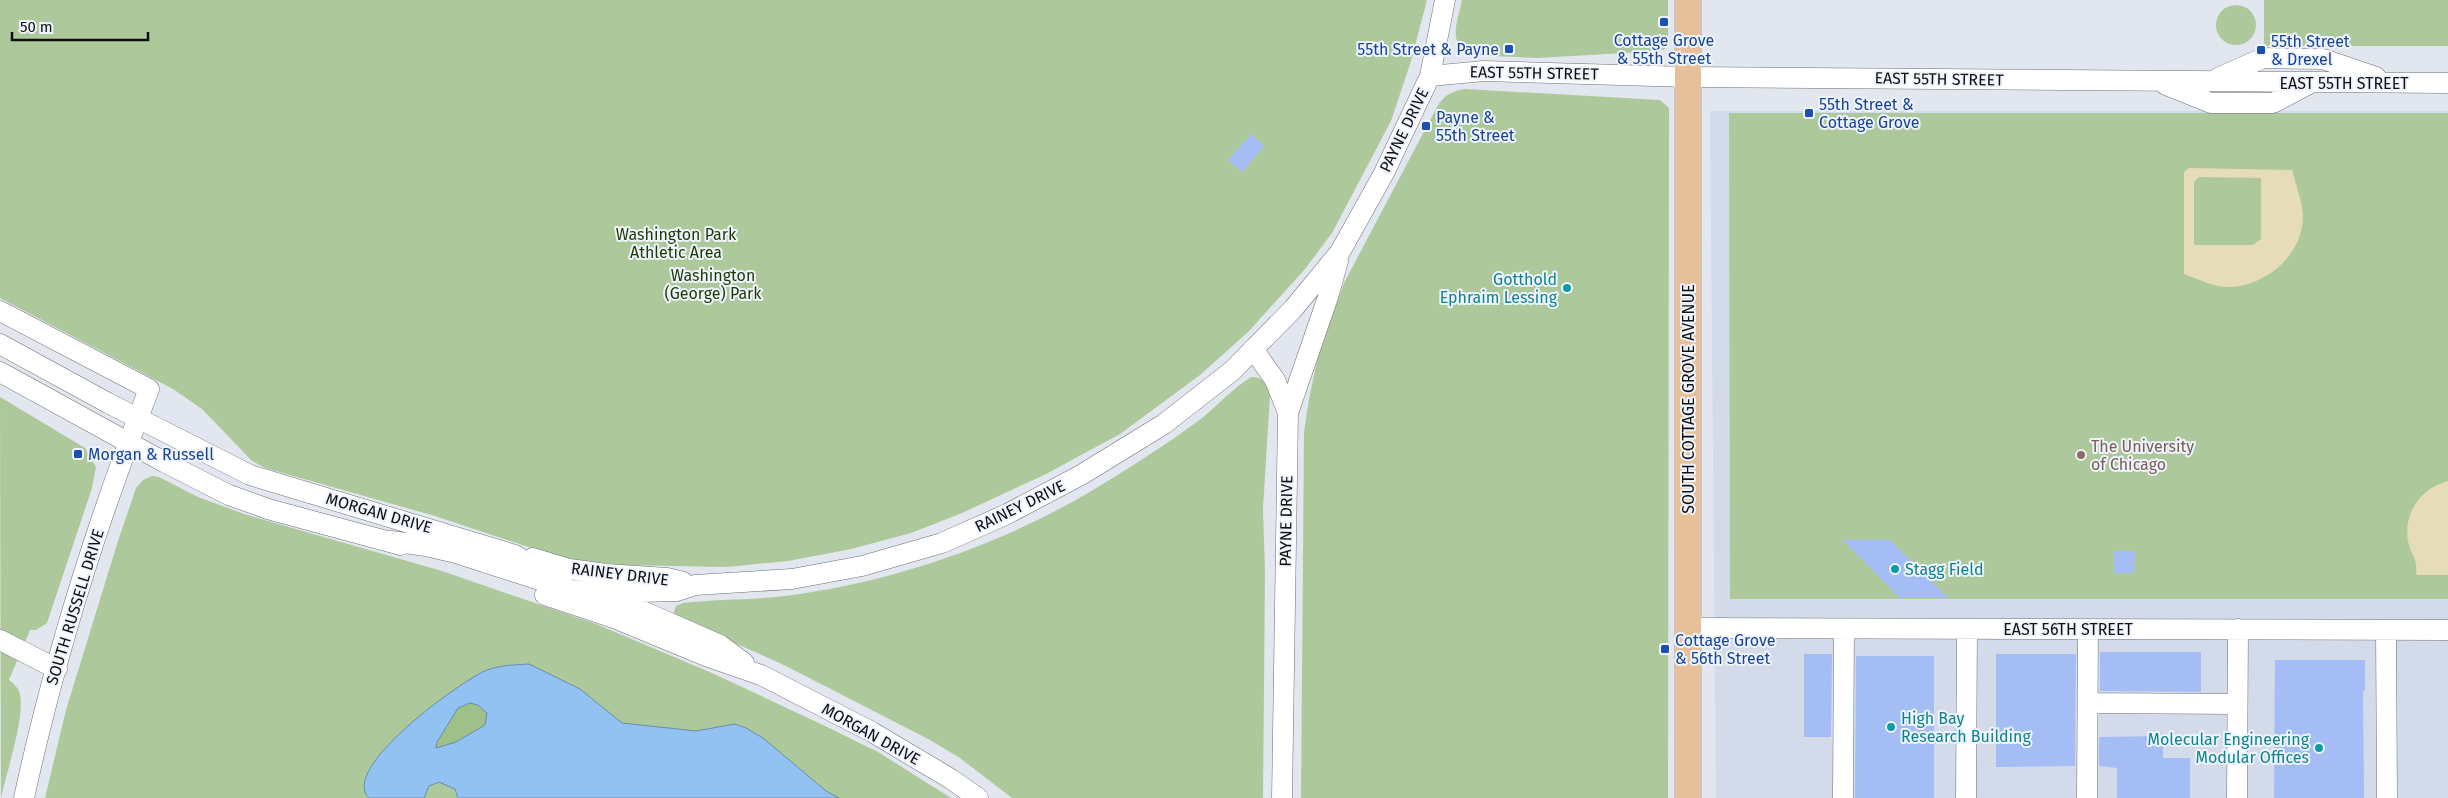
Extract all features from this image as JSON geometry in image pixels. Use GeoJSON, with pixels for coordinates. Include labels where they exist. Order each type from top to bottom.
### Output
{"type":"FeatureCollection","features":[{"type":"Feature","properties":{"kind":"main road","name":"SOUTH COTTAGE GROVE AVENUE"},"geometry":{"type":"LineString","coordinates":[[1688,0],[1688,798]]}},
{"type":"Feature","properties":{"kind":"street","name":"PAYNE DRIVE"},"geometry":{"type":"LineString","coordinates":[[1293,309],[1340,252],[1384,173],[1430,76],[1445,0]]}},
{"type":"Feature","properties":{"kind":"street"},"geometry":{"type":"LineString","coordinates":[[2211,82],[2263,58],[2280,58],[2323,59],[2392,83]]}},
{"type":"Feature","properties":{"kind":"street","name":"EAST 55TH STREET"},"geometry":{"type":"LineString","coordinates":[[1430,76],[1484,71],[1689,77],[2448,83]]}},
{"type":"Feature","properties":{"kind":"street"},"geometry":{"type":"LineString","coordinates":[[2154,81],[2210,103],[2273,103],[2311,82]]}},
{"type":"Feature","properties":{"kind":"street","name":"PAYNE DRIVE"},"geometry":{"type":"LineString","coordinates":[[1282,798],[1288,413],[1328,297],[1340,252]]}},
{"type":"Feature","properties":{"kind":"street","name":"RAINEY DRIVE"},"geometry":{"type":"LineString","coordinates":[[601,593],[677,591],[695,585],[792,579],[862,566],[942,543],[1007,514],[1082,475],[1164,424],[1232,371],[1293,309]]}},
{"type":"Feature","properties":{"kind":"street","name":"SOUTH RUSSELL DRIVE"},"geometry":{"type":"LineString","coordinates":[[0,311],[149,389],[113,484],[42,713],[24,798]]}},
{"type":"Feature","properties":{"kind":"street","name":"MORGAN DRIVE"},"geometry":{"type":"LineString","coordinates":[[0,344],[138,419],[250,475],[515,555],[531,566],[601,593],[720,645],[761,675]]}},
{"type":"Feature","properties":{"kind":"street"},"geometry":{"type":"LineString","coordinates":[[1253,349],[1275,380],[1288,413]]}},
{"type":"Feature","properties":{"kind":"street","name":"MORGAN DRIVE"},"geometry":{"type":"LineString","coordinates":[[0,372],[229,495],[300,518],[391,541],[614,618],[706,656],[761,675],[872,732],[951,778],[978,798]]}},
{"type":"Feature","properties":{"kind":"street"},"geometry":{"type":"LineString","coordinates":[[391,541],[426,546],[571,590],[601,593]]}},
{"type":"Feature","properties":{"kind":"street","name":"RAINEY DRIVE"},"geometry":{"type":"LineString","coordinates":[[515,555],[536,558],[569,569],[606,574],[667,578],[695,585]]}},
{"type":"Feature","properties":{"kind":"street","name":"EAST 56TH STREET"},"geometry":{"type":"LineString","coordinates":[[1688,628],[2448,630]]}},
{"type":"Feature","properties":{"kind":"street"},"geometry":{"type":"LineString","coordinates":[[1843,798],[1844,629]]}},
{"type":"Feature","properties":{"kind":"street"},"geometry":{"type":"LineString","coordinates":[[1966,798],[1967,629]]}},
{"type":"Feature","properties":{"kind":"street"},"geometry":{"type":"LineString","coordinates":[[2088,629],[2088,798]]}},
{"type":"Feature","properties":{"kind":"street"},"geometry":{"type":"LineString","coordinates":[[2237,798],[2238,629]]}},
{"type":"Feature","properties":{"kind":"street"},"geometry":{"type":"LineString","coordinates":[[2386,630],[2387,798]]}},
{"type":"Feature","properties":{"kind":"street"},"geometry":{"type":"LineString","coordinates":[[0,640],[57,668]]}},
{"type":"Feature","properties":{"kind":"street"},"geometry":{"type":"LineString","coordinates":[[2088,703],[2237,704]]}},
{"type":"Feature","properties":{"kind":"shaded area","name":"The University of Chicago"},"geometry":{"type":"Polygon","coordinates":[[[1710,111],[2448,111],[2448,798],[1716,798],[1710,111]]]}},
{"type":"Feature","properties":{"kind":"green space","name":"Washington (George) Park"},"geometry":{"type":"Polygon","coordinates":[[[0,0],[1427,0],[1411,61],[1391,121],[1332,233],[1305,269],[1248,332],[1200,375],[1120,434],[1046,474],[962,513],[911,533],[851,549],[788,561],[727,567],[622,565],[561,558],[435,516],[265,468],[252,461],[202,409],[173,389],[0,298],[0,0]]]}},
{"type":"Feature","properties":{"kind":"green space"},"geometry":{"type":"Polygon","coordinates":[[[1462,0],[1668,0],[1668,43],[1665,49],[1659,51],[1538,58],[1469,55],[1462,50],[1456,37],[1462,0]]]}},
{"type":"Feature","properties":{"kind":"green space"},"geometry":{"type":"Polygon","coordinates":[[[2264,0],[2448,0],[2448,46],[2264,46],[2264,0]]]}},
{"type":"Feature","properties":{"kind":"green space"},"geometry":{"type":"Polygon","coordinates":[[[2240,5],[2247,8],[2253,14],[2256,25],[2255,33],[2247,42],[2240,45],[2232,45],[2225,42],[2217,33],[2216,21],[2219,14],[2228,6],[2240,5]]]}},
{"type":"Feature","properties":{"kind":"green space"},"geometry":{"type":"Polygon","coordinates":[[[1465,89],[1660,100],[1669,108],[1668,798],[1301,798],[1304,432],[1318,356],[1344,283],[1437,107],[1442,99],[1449,94],[1465,89]]]}},
{"type":"Feature","properties":{"kind":"green space","name":"The University of Chicago"},"geometry":{"type":"Polygon","coordinates":[[[1729,113],[2448,113],[2448,599],[1730,599],[1729,113]]]}},
{"type":"Feature","properties":{"kind":"green space"},"geometry":{"type":"Polygon","coordinates":[[[1251,377],[1259,378],[1264,382],[1270,395],[1263,509],[1265,572],[1263,798],[1012,798],[960,758],[930,740],[784,665],[676,617],[674,612],[676,606],[683,603],[785,596],[825,590],[903,571],[979,546],[1053,512],[1117,475],[1160,448],[1202,418],[1251,377]]]}},
{"type":"Feature","properties":{"kind":"green space"},"geometry":{"type":"Polygon","coordinates":[[[0,397],[85,448],[96,467],[92,488],[47,623],[36,630],[30,630],[9,680],[19,690],[21,705],[18,731],[1,798],[0,397]]]}},
{"type":"Feature","properties":{"kind":"green space"},"geometry":{"type":"Polygon","coordinates":[[[152,476],[159,477],[198,497],[244,514],[442,571],[596,624],[712,673],[823,725],[878,752],[951,798],[45,798],[66,710],[118,541],[136,488],[143,480],[152,476]]]}},
{"type":"Feature","properties":{"kind":"green space"},"geometry":{"type":"Polygon","coordinates":[[[470,703],[478,705],[487,713],[485,725],[456,742],[436,748],[437,742],[458,708],[470,703]]]}},
{"type":"Feature","properties":{"kind":"sand"},"geometry":{"type":"Polygon","coordinates":[[[2189,168],[2292,170],[2301,202],[2303,223],[2299,238],[2283,263],[2271,273],[2258,280],[2228,287],[2212,284],[2184,274],[2184,172],[2189,168]],[[2199,177],[2194,182],[2194,245],[2253,245],[2261,239],[2261,178],[2199,177]]]}},
{"type":"Feature","properties":{"kind":"sand"},"geometry":{"type":"Polygon","coordinates":[[[2448,481],[2448,575],[2416,575],[2416,564],[2409,546],[2407,531],[2411,512],[2416,503],[2430,489],[2448,481]]]}},
{"type":"Feature","properties":{"kind":"water"},"geometry":{"type":"Polygon","coordinates":[[[529,664],[580,689],[622,723],[696,731],[735,724],[746,728],[763,738],[826,791],[839,798],[458,798],[455,789],[439,782],[429,786],[424,798],[369,798],[364,785],[371,767],[386,747],[407,727],[473,677],[492,668],[529,664]],[[470,703],[458,708],[437,742],[436,748],[456,742],[485,725],[487,713],[478,705],[470,703]]]}},
{"type":"Feature","properties":{"kind":"building"},"geometry":{"type":"Polygon","coordinates":[[[1251,134],[1264,146],[1242,172],[1228,160],[1251,134]]]}},
{"type":"Feature","properties":{"kind":"building","name":"Stagg Field"},"geometry":{"type":"Polygon","coordinates":[[[1843,540],[1890,540],[1948,598],[1900,598],[1843,540]]]}},
{"type":"Feature","properties":{"kind":"building"},"geometry":{"type":"Polygon","coordinates":[[[2114,551],[2135,551],[2134,573],[2114,573],[2114,551]]]}},
{"type":"Feature","properties":{"kind":"building"},"geometry":{"type":"Polygon","coordinates":[[[2100,652],[2201,652],[2201,692],[2100,691],[2100,652]]]}},
{"type":"Feature","properties":{"kind":"building"},"geometry":{"type":"Polygon","coordinates":[[[1804,654],[1832,654],[1831,737],[1804,737],[1804,654]]]}},
{"type":"Feature","properties":{"kind":"building"},"geometry":{"type":"Polygon","coordinates":[[[1996,654],[2076,654],[2075,766],[1996,767],[1996,654]]]}},
{"type":"Feature","properties":{"kind":"building","name":"High Bay Research Building"},"geometry":{"type":"Polygon","coordinates":[[[1856,656],[1934,656],[1934,798],[1855,798],[1856,656]]]}},
{"type":"Feature","properties":{"kind":"building","name":"Molecular Engineering Modular Offices"},"geometry":{"type":"Polygon","coordinates":[[[2275,660],[2365,660],[2365,691],[2363,691],[2364,798],[2274,798],[2275,660]]]}},
{"type":"Feature","properties":{"kind":"building"},"geometry":{"type":"Polygon","coordinates":[[[2163,736],[2163,758],[2190,758],[2190,798],[2117,798],[2117,768],[2099,766],[2099,737],[2163,736]]]}},
{"type":"Feature","properties":{"kind":"place","name":"Cottage Grove & 55th Street"},"geometry":{"type":"Point","coordinates":[1664,22]}},
{"type":"Feature","properties":{"kind":"place","name":"55th Street & Payne"},"geometry":{"type":"Point","coordinates":[1509,49]}},
{"type":"Feature","properties":{"kind":"place","name":"55th Street & Drexel"},"geometry":{"type":"Point","coordinates":[2261,50]}},
{"type":"Feature","properties":{"kind":"place","name":"55th Street & Cottage Grove"},"geometry":{"type":"Point","coordinates":[1809,113]}},
{"type":"Feature","properties":{"kind":"place","name":"Payne & 55th Street"},"geometry":{"type":"Point","coordinates":[1426,126]}},
{"type":"Feature","properties":{"kind":"place","name":"Gotthold Ephraim Lessing"},"geometry":{"type":"Point","coordinates":[1567,288]}},
{"type":"Feature","properties":{"kind":"place","name":"Morgan & Russell"},"geometry":{"type":"Point","coordinates":[78,454]}},
{"type":"Feature","properties":{"kind":"place","name":"The University of Chicago"},"geometry":{"type":"Point","coordinates":[2081,455]}},
{"type":"Feature","properties":{"kind":"place","name":"Stagg Field"},"geometry":{"type":"Point","coordinates":[1895,569]}},
{"type":"Feature","properties":{"kind":"place","name":"Cottage Grove & 56th Street"},"geometry":{"type":"Point","coordinates":[1665,649]}},
{"type":"Feature","properties":{"kind":"place","name":"High Bay Research Building"},"geometry":{"type":"Point","coordinates":[1891,727]}},
{"type":"Feature","properties":{"kind":"place","name":"Molecular Engineering Modular Offices"},"geometry":{"type":"Point","coordinates":[2319,748]}},
{"type":"Feature","properties":{"kind":"park label","name":"Washington Park Athletic Area"},"geometry":{"type":"Point","coordinates":[676,243]}}]}
